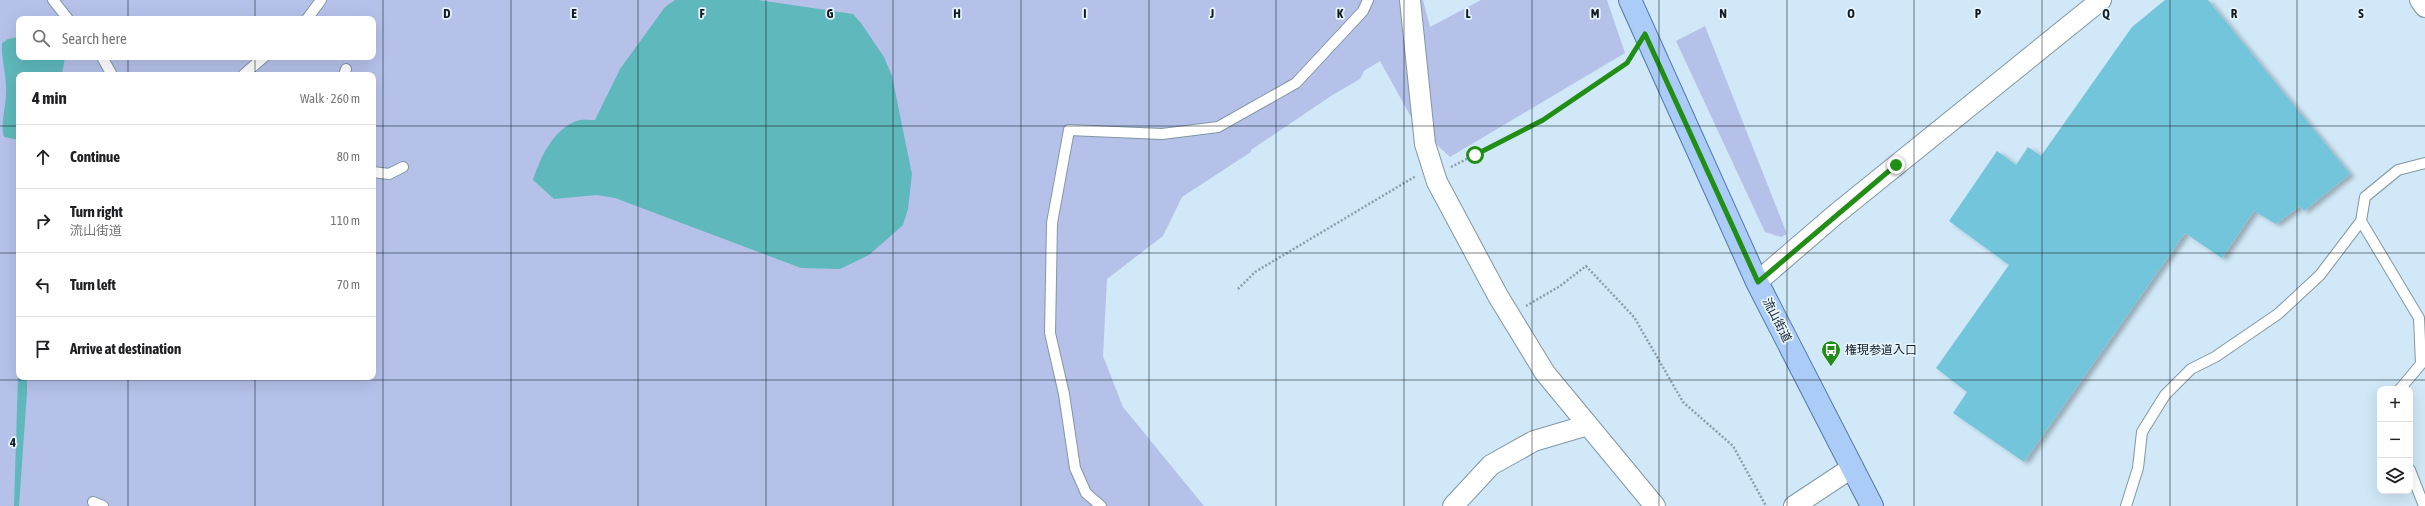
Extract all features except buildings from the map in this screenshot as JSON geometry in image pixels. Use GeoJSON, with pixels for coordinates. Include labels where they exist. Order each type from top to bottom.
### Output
{"type":"FeatureCollection","features":[{"type":"Feature","properties":{"kind":"main road","name":"流山街道"},"geometry":{"type":"LineString","coordinates":[[1630,0],[1758,282],[1872,506]]}},
{"type":"Feature","properties":{"kind":"street"},"geometry":{"type":"LineString","coordinates":[[1410,0],[1425,144],[1434,171],[1510,315],[1545,373],[1655,506]]}},
{"type":"Feature","properties":{"kind":"street"},"geometry":{"type":"LineString","coordinates":[[1758,282],[1836,214],[2101,0]]}},
{"type":"Feature","properties":{"kind":"street"},"geometry":{"type":"LineString","coordinates":[[2420,0],[2425,7]]}},
{"type":"Feature","properties":{"kind":"street"},"geometry":{"type":"LineString","coordinates":[[1453,506],[1491,465],[1534,440],[1588,425]]}},
{"type":"Feature","properties":{"kind":"street"},"geometry":{"type":"LineString","coordinates":[[1794,506],[1853,467]]}},
{"type":"Feature","properties":{"kind":"lane"},"geometry":{"type":"LineString","coordinates":[[53,0],[66,16]]}},
{"type":"Feature","properties":{"kind":"lane"},"geometry":{"type":"LineString","coordinates":[[309,16],[321,0]]}},
{"type":"Feature","properties":{"kind":"lane"},"geometry":{"type":"LineString","coordinates":[[1101,506],[1086,493],[1076,468],[1064,394],[1050,333],[1052,223],[1069,130],[1162,134],[1218,127],[1296,83],[1363,11],[1368,0]]}},
{"type":"Feature","properties":{"kind":"lane"},"geometry":{"type":"LineString","coordinates":[[104,60],[110,72]]}},
{"type":"Feature","properties":{"kind":"lane"},"geometry":{"type":"LineString","coordinates":[[246,72],[260,60]]}},
{"type":"Feature","properties":{"kind":"lane"},"geometry":{"type":"LineString","coordinates":[[2126,506],[2138,468],[2142,432],[2165,396],[2191,369],[2215,357],[2278,314],[2320,275],[2361,221],[2366,197],[2398,170],[2425,163]]}},
{"type":"Feature","properties":{"kind":"lane"},"geometry":{"type":"LineString","coordinates":[[376,172],[389,174],[403,167]]}},
{"type":"Feature","properties":{"kind":"lane"},"geometry":{"type":"LineString","coordinates":[[2361,221],[2419,318],[2421,364],[2403,386]]}},
{"type":"Feature","properties":{"kind":"lane"},"geometry":{"type":"LineString","coordinates":[[2413,478],[2424,506]]}},
{"type":"Feature","properties":{"kind":"lane"},"geometry":{"type":"LineString","coordinates":[[93,502],[103,506]]}},
{"type":"Feature","properties":{"kind":"path"},"geometry":{"type":"LineString","coordinates":[[1238,289],[1255,272],[1434,171],[1543,120],[1627,63],[1645,34]]}},
{"type":"Feature","properties":{"kind":"path"},"geometry":{"type":"LineString","coordinates":[[1510,315],[1560,286],[1586,266],[1634,317],[1684,402],[1733,446],[1766,506]]}},
{"type":"Feature","properties":{"kind":"shaded area"},"geometry":{"type":"Polygon","coordinates":[[[0,0],[1423,0],[1430,27],[1481,0],[1607,0],[1625,53],[1450,157],[1416,126],[1380,61],[1364,71],[1360,79],[1331,96],[1251,150],[1251,152],[1182,197],[1163,236],[1107,279],[1103,356],[1123,407],[1204,506],[0,506],[0,0]]]}},
{"type":"Feature","properties":{"kind":"shaded area"},"geometry":{"type":"Polygon","coordinates":[[[675,0],[758,0],[853,14],[861,23],[884,57],[892,76],[912,174],[908,209],[903,225],[869,255],[840,269],[801,268],[615,198],[597,195],[554,199],[533,180],[539,163],[548,146],[561,131],[576,121],[595,120],[620,69],[665,7],[675,0]]]}},
{"type":"Feature","properties":{"kind":"shaded area"},"geometry":{"type":"Polygon","coordinates":[[[1705,26],[1787,234],[1781,237],[1765,232],[1676,41],[1705,26]]]}},
{"type":"Feature","properties":{"kind":"shaded area"},"geometry":{"type":"Polygon","coordinates":[[[16,38],[16,60],[64,60],[62,72],[16,72],[16,139],[4,137],[3,132],[6,87],[2,43],[8,39],[16,38]]]}},
{"type":"Feature","properties":{"kind":"shaded area"},"geometry":{"type":"Polygon","coordinates":[[[18,380],[27,380],[19,506],[14,506],[18,380]]]}},
{"type":"Feature","properties":{"kind":"place","name":"権現参道入口"},"geometry":{"type":"Point","coordinates":[1831,367]}},
{"type":"Feature","properties":{"kind":"route"},"geometry":{"type":"LineString","coordinates":[[1475,155],[1543,120],[1627,63],[1645,34],[1758,282],[1836,214],[1896,165]]}}]}
